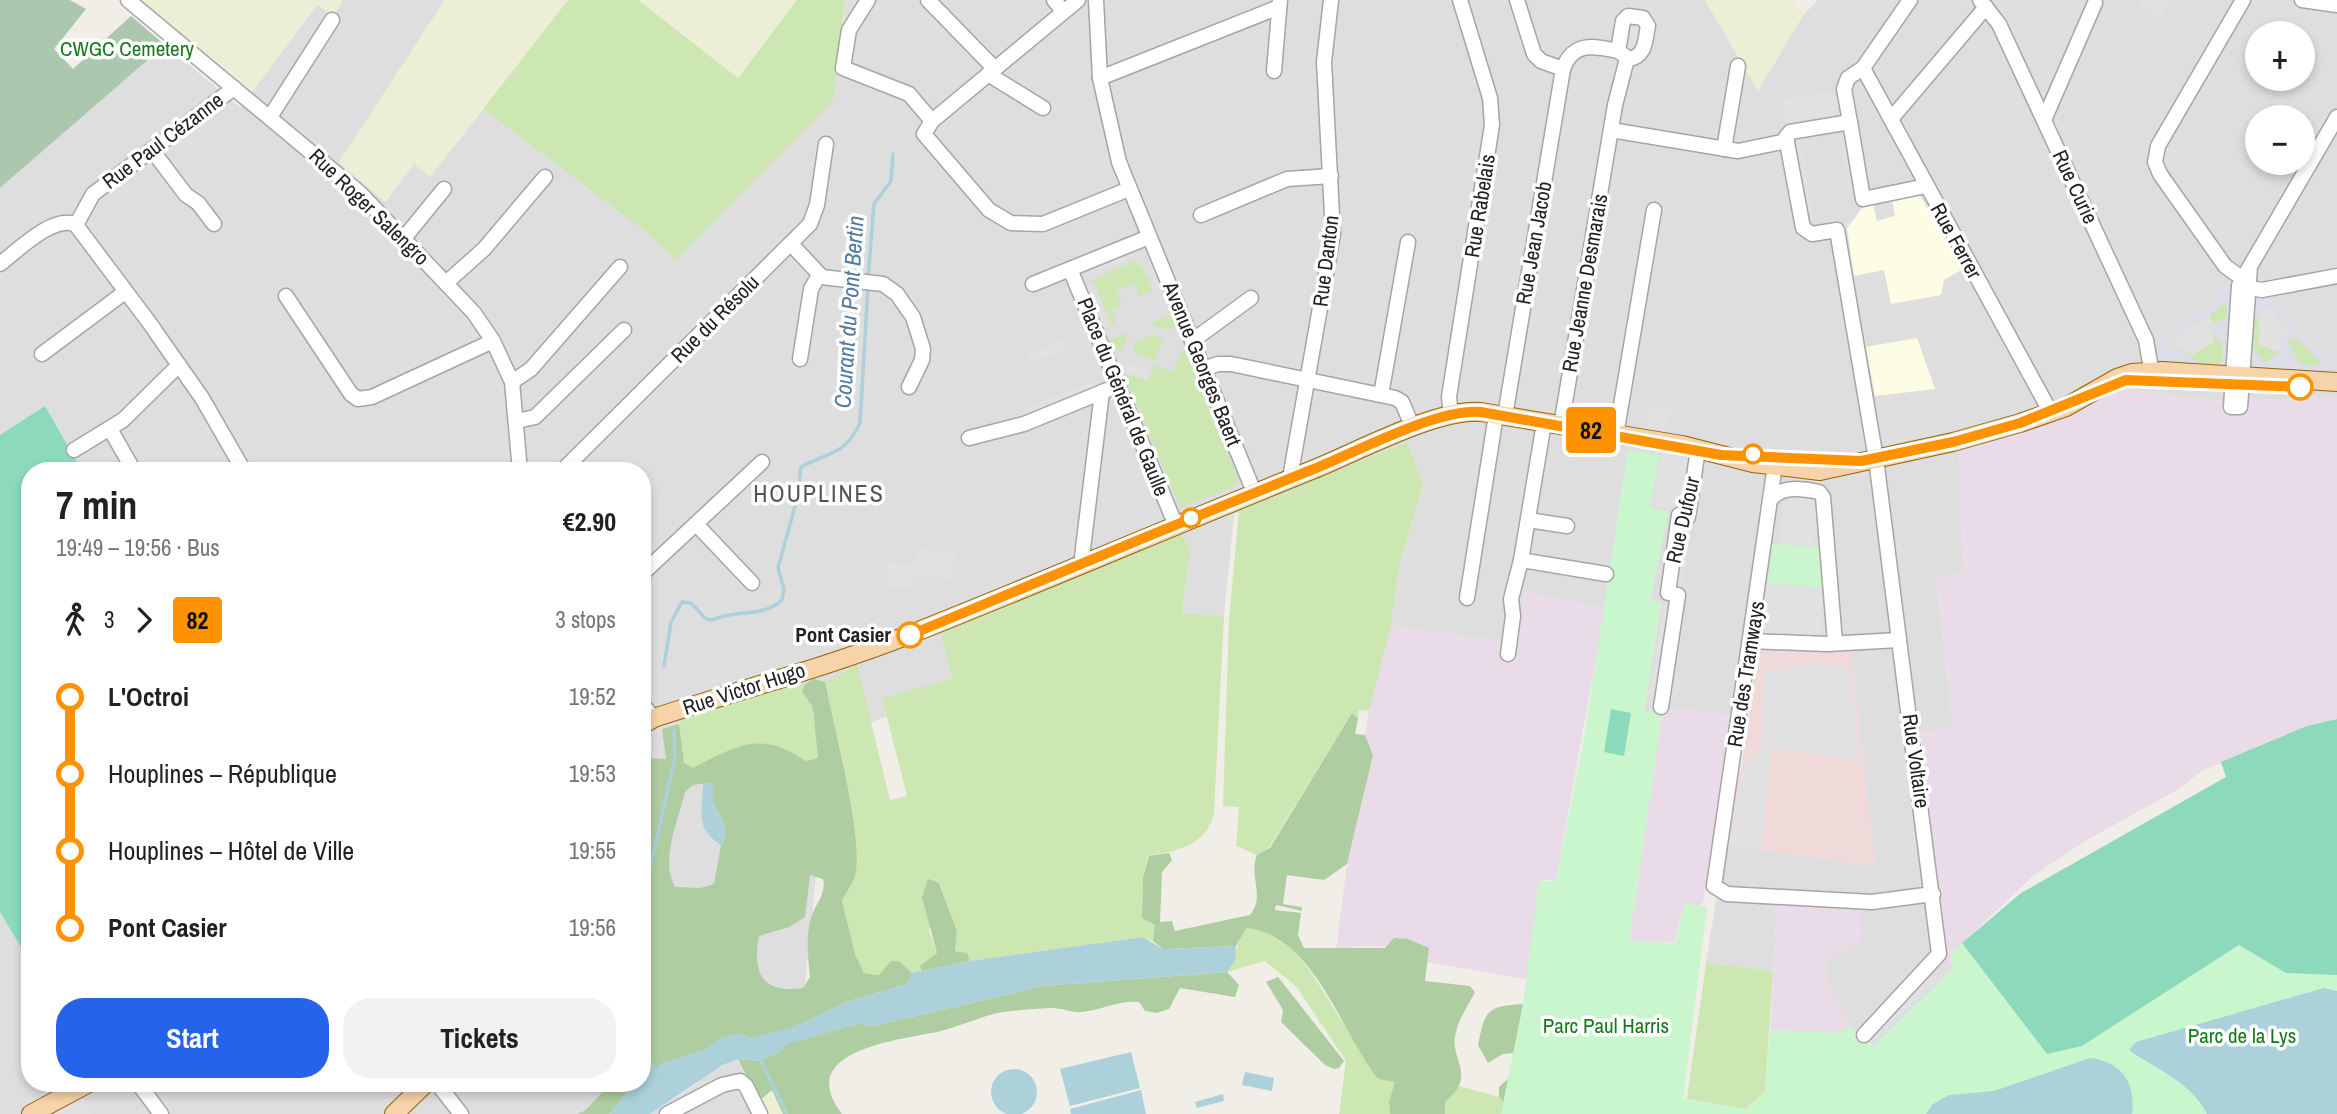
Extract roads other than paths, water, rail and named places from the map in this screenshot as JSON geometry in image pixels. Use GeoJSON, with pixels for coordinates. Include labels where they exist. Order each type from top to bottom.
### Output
{"type":"FeatureCollection","features":[{"type":"Feature","properties":{"kind":"main road","name":"Rue Victor Hugo"},"geometry":{"type":"LineString","coordinates":[[651,714],[897,640],[1226,503],[1451,415],[1474,412],[1776,462],[1869,460],[1953,442],[2051,413],[2104,387],[2153,375],[2337,382]]}},
{"type":"Feature","properties":{"kind":"main road","name":"Rue Victor Hugo"},"geometry":{"type":"LineString","coordinates":[[2237,379],[2337,388]]}},
{"type":"Feature","properties":{"kind":"main road"},"geometry":{"type":"LineString","coordinates":[[32,1114],[72,1092]]}},
{"type":"Feature","properties":{"kind":"main road"},"geometry":{"type":"LineString","coordinates":[[394,1114],[417,1092]]}},
{"type":"Feature","properties":{"kind":"street","name":"Rue Roger Salengro"},"geometry":{"type":"LineString","coordinates":[[128,0],[360,194],[479,319],[493,341],[512,382],[519,462]]}},
{"type":"Feature","properties":{"kind":"street"},"geometry":{"type":"LineString","coordinates":[[868,0],[849,30],[843,68],[909,94],[932,121]]}},
{"type":"Feature","properties":{"kind":"street"},"geometry":{"type":"LineString","coordinates":[[928,0],[991,71],[1043,108]]}},
{"type":"Feature","properties":{"kind":"street"},"geometry":{"type":"LineString","coordinates":[[1078,0],[1058,5],[991,71],[926,127],[926,138],[989,210],[1011,223],[1043,224],[1129,189]]}},
{"type":"Feature","properties":{"kind":"street","name":"Avenue Georges Baert"},"geometry":{"type":"LineString","coordinates":[[1096,0],[1100,78],[1111,137],[1129,189],[1254,492]]}},
{"type":"Feature","properties":{"kind":"street","name":"Rue Danton"},"geometry":{"type":"LineString","coordinates":[[1290,478],[1333,241],[1324,62],[1331,0]]}},
{"type":"Feature","properties":{"kind":"street","name":"Rue Rabelais"},"geometry":{"type":"LineString","coordinates":[[1451,415],[1448,397],[1493,125],[1490,98],[1460,0]]}},
{"type":"Feature","properties":{"kind":"street"},"geometry":{"type":"LineString","coordinates":[[1517,0],[1534,54],[1541,61],[1563,69]]}},
{"type":"Feature","properties":{"kind":"street"},"geometry":{"type":"LineString","coordinates":[[1910,0],[1863,68],[1848,78],[1844,89],[1863,198],[1926,186]]}},
{"type":"Feature","properties":{"kind":"street"},"geometry":{"type":"LineString","coordinates":[[2302,0],[2337,5]]}},
{"type":"Feature","properties":{"kind":"street"},"geometry":{"type":"LineString","coordinates":[[2243,2],[2158,146],[2155,158],[2160,174],[2225,267],[2244,284],[2265,290],[2337,276]]}},
{"type":"Feature","properties":{"kind":"street"},"geometry":{"type":"LineString","coordinates":[[1891,119],[1983,3]]}},
{"type":"Feature","properties":{"kind":"street","name":"Rue Curie"},"geometry":{"type":"LineString","coordinates":[[1983,3],[1999,24],[2146,341],[2153,375]]}},
{"type":"Feature","properties":{"kind":"street"},"geometry":{"type":"LineString","coordinates":[[2044,120],[2095,3]]}},
{"type":"Feature","properties":{"kind":"street"},"geometry":{"type":"LineString","coordinates":[[1100,78],[1279,4],[1274,71]]}},
{"type":"Feature","properties":{"kind":"street"},"geometry":{"type":"LineString","coordinates":[[270,117],[332,20]]}},
{"type":"Feature","properties":{"kind":"street","name":"Rue Jeanne Desmarais"},"geometry":{"type":"LineString","coordinates":[[1508,654],[1513,616],[1511,599],[1552,424],[1610,135],[1622,55],[1584,46],[1572,54],[1563,69]]}},
{"type":"Feature","properties":{"kind":"street"},"geometry":{"type":"LineString","coordinates":[[1724,149],[1738,66]]}},
{"type":"Feature","properties":{"kind":"street","name":"Rue Ferrer"},"geometry":{"type":"LineString","coordinates":[[1863,68],[2051,413]]}},
{"type":"Feature","properties":{"kind":"street","name":"Rue Jean Jacob"},"geometry":{"type":"LineString","coordinates":[[1467,598],[1563,69]]}},
{"type":"Feature","properties":{"kind":"street","name":"Rue Paul Cézanne"},"geometry":{"type":"LineString","coordinates":[[76,225],[93,194],[234,88]]}},
{"type":"Feature","properties":{"kind":"street"},"geometry":{"type":"LineString","coordinates":[[2237,379],[2244,284],[2250,266],[2337,117]]}},
{"type":"Feature","properties":{"kind":"street"},"geometry":{"type":"LineString","coordinates":[[1610,135],[1740,151],[1787,141],[1790,132],[1850,122]]}},
{"type":"Feature","properties":{"kind":"street","name":"Rue Voltaire"},"geometry":{"type":"LineString","coordinates":[[1787,141],[1802,228],[1812,234],[1837,230],[1869,460],[1899,640],[1939,954],[1864,1035]]}},
{"type":"Feature","properties":{"kind":"street","name":"Rue du Résolu"},"geometry":{"type":"LineString","coordinates":[[571,462],[810,224],[815,212],[825,144]]}},
{"type":"Feature","properties":{"kind":"street"},"geometry":{"type":"LineString","coordinates":[[152,150],[186,195],[200,205],[214,224]]}},
{"type":"Feature","properties":{"kind":"street"},"geometry":{"type":"LineString","coordinates":[[1201,215],[1287,179],[1331,176]]}},
{"type":"Feature","properties":{"kind":"street"},"geometry":{"type":"LineString","coordinates":[[446,283],[484,248],[545,177]]}},
{"type":"Feature","properties":{"kind":"street"},"geometry":{"type":"LineString","coordinates":[[404,238],[444,189]]}},
{"type":"Feature","properties":{"kind":"street"},"geometry":{"type":"LineString","coordinates":[[1616,435],[1654,210]]}},
{"type":"Feature","properties":{"kind":"street"},"geometry":{"type":"LineString","coordinates":[[0,264],[54,223],[66,221],[76,225],[179,365],[238,462]]}},
{"type":"Feature","properties":{"kind":"street"},"geometry":{"type":"LineString","coordinates":[[1033,284],[1149,237]]}},
{"type":"Feature","properties":{"kind":"street"},"geometry":{"type":"LineString","coordinates":[[1381,395],[1408,242]]}},
{"type":"Feature","properties":{"kind":"street"},"geometry":{"type":"LineString","coordinates":[[791,244],[819,275],[827,279],[877,283],[893,289],[916,324],[924,354],[909,387]]}},
{"type":"Feature","properties":{"kind":"street"},"geometry":{"type":"LineString","coordinates":[[512,382],[531,369],[620,267]]}},
{"type":"Feature","properties":{"kind":"street","name":"Place du Général de Gaulle"},"geometry":{"type":"LineString","coordinates":[[1070,269],[1176,526]]}},
{"type":"Feature","properties":{"kind":"street"},"geometry":{"type":"LineString","coordinates":[[800,359],[811,289],[819,275]]}},
{"type":"Feature","properties":{"kind":"street"},"geometry":{"type":"LineString","coordinates":[[42,354],[125,292]]}},
{"type":"Feature","properties":{"kind":"street"},"geometry":{"type":"LineString","coordinates":[[286,296],[351,394],[358,400],[372,397],[493,341]]}},
{"type":"Feature","properties":{"kind":"street"},"geometry":{"type":"LineString","coordinates":[[1192,341],[1251,298]]}},
{"type":"Feature","properties":{"kind":"street"},"geometry":{"type":"LineString","coordinates":[[517,421],[535,417],[624,330]]}},
{"type":"Feature","properties":{"kind":"street"},"geometry":{"type":"LineString","coordinates":[[1203,369],[1224,363],[1381,395],[1402,402],[1413,428]]}},
{"type":"Feature","properties":{"kind":"street"},"geometry":{"type":"LineString","coordinates":[[74,450],[110,429],[135,410],[179,365]]}},
{"type":"Feature","properties":{"kind":"street"},"geometry":{"type":"LineString","coordinates":[[969,438],[1024,424],[1118,385]]}},
{"type":"Feature","properties":{"kind":"street"},"geometry":{"type":"LineString","coordinates":[[1081,565],[1102,392]]}},
{"type":"Feature","properties":{"kind":"street"},"geometry":{"type":"LineString","coordinates":[[110,429],[129,462]]}},
{"type":"Feature","properties":{"kind":"street","name":"Rue Dufour"},"geometry":{"type":"LineString","coordinates":[[1661,707],[1678,595],[1668,593],[1679,516],[1688,517],[1698,449]]}},
{"type":"Feature","properties":{"kind":"street"},"geometry":{"type":"LineString","coordinates":[[651,566],[762,462]]}},
{"type":"Feature","properties":{"kind":"street","name":"Rue des Tramways"},"geometry":{"type":"LineString","coordinates":[[1776,462],[1714,881],[1716,890],[1727,894],[1872,902],[1933,894]]}},
{"type":"Feature","properties":{"kind":"street"},"geometry":{"type":"LineString","coordinates":[[1772,498],[1779,491],[1788,489],[1815,491],[1823,498],[1835,642]]}},
{"type":"Feature","properties":{"kind":"street"},"geometry":{"type":"LineString","coordinates":[[1528,520],[1567,526]]}},
{"type":"Feature","properties":{"kind":"street"},"geometry":{"type":"LineString","coordinates":[[696,524],[752,583]]}},
{"type":"Feature","properties":{"kind":"street"},"geometry":{"type":"LineString","coordinates":[[1521,560],[1606,574]]}},
{"type":"Feature","properties":{"kind":"street"},"geometry":{"type":"LineString","coordinates":[[1751,641],[1899,640]]}},
{"type":"Feature","properties":{"kind":"street"},"geometry":{"type":"LineString","coordinates":[[667,1114],[722,1085],[740,1081],[746,1086],[760,1114]]}},
{"type":"Feature","properties":{"kind":"street"},"geometry":{"type":"LineString","coordinates":[[145,1092],[161,1114]]}},
{"type":"Feature","properties":{"kind":"street"},"geometry":{"type":"LineString","coordinates":[[444,1092],[461,1114]]}},
{"type":"Feature","properties":{"kind":"water"},"geometry":{"type":"Polygon","coordinates":[[[703,784],[713,785],[713,803],[724,823],[725,840],[721,845],[703,826],[703,784]]]}},
{"type":"Feature","properties":{"kind":"water"},"geometry":{"type":"Polygon","coordinates":[[[1143,937],[1163,949],[1236,946],[1235,961],[1227,972],[1043,986],[869,1027],[860,1023],[788,1044],[776,1054],[758,1061],[738,1059],[721,1066],[650,1114],[609,1114],[627,1092],[651,1092],[651,1070],[709,1048],[720,1038],[741,1034],[752,1038],[801,1024],[846,1002],[907,984],[912,973],[970,961],[1143,937]]]}},
{"type":"Feature","properties":{"kind":"water"},"geometry":{"type":"Polygon","coordinates":[[[2324,988],[2337,991],[2337,1114],[2207,1114],[2183,1085],[2129,1050],[2136,1042],[2324,988]]]}},
{"type":"Feature","properties":{"kind":"water"},"geometry":{"type":"Polygon","coordinates":[[[1131,1052],[1140,1088],[1070,1106],[1060,1069],[1131,1052]]]}},
{"type":"Feature","properties":{"kind":"water"},"geometry":{"type":"Polygon","coordinates":[[[2090,1058],[2111,1064],[2124,1076],[2132,1093],[2132,1114],[1926,1114],[1933,1104],[1949,1095],[1994,1091],[2090,1058]]]}},
{"type":"Feature","properties":{"kind":"water"},"geometry":{"type":"Polygon","coordinates":[[[1014,1069],[1030,1076],[1037,1092],[1030,1108],[1014,1115],[998,1108],[991,1092],[998,1076],[1014,1069]]]}},
{"type":"Feature","properties":{"kind":"water"},"geometry":{"type":"Polygon","coordinates":[[[1245,1072],[1274,1078],[1272,1091],[1242,1085],[1245,1072]]]}},
{"type":"Feature","properties":{"kind":"water"},"geometry":{"type":"Polygon","coordinates":[[[1141,1090],[1146,1114],[1071,1114],[1070,1109],[1141,1090]]]}},
{"type":"Feature","properties":{"kind":"water"},"geometry":{"type":"Polygon","coordinates":[[[1223,1094],[1224,1101],[1197,1108],[1195,1102],[1223,1094]]]}},
{"type":"Feature","properties":{"kind":"waterway","name":"Courant du Pont Bertin"},"geometry":{"type":"LineString","coordinates":[[868,278],[874,204],[891,181],[893,154]]}},
{"type":"Feature","properties":{"kind":"waterway","name":"Courant du Pont Bertin"},"geometry":{"type":"LineString","coordinates":[[664,666],[671,622],[682,602],[691,603],[706,619],[712,620],[766,609],[782,600],[784,589],[778,568],[797,499],[801,467],[842,447],[860,423],[868,286]]}},
{"type":"Feature","properties":{"kind":"waterway","name":"Courant du Pont Bertin"},"geometry":{"type":"LineString","coordinates":[[651,864],[675,758],[674,730]]}},
{"type":"Feature","properties":{"kind":"waterway","name":"Courant du Pont Bertin"},"geometry":{"type":"LineString","coordinates":[[759,1057],[787,1114]]}},
{"type":"Feature","properties":{"kind":"waterway","name":"Courant du Pont Bertin"},"geometry":{"type":"LineString","coordinates":[[651,1063],[657,1071]]}},
{"type":"Feature","properties":{"kind":"place","name":"Pont Casier"},"geometry":{"type":"Point","coordinates":[910,635]}},
{"type":"Feature","properties":{"kind":"district","name":"HOUPLINES"},"geometry":{"type":"Point","coordinates":[819,494]}},
{"type":"Feature","properties":{"kind":"park label","name":"CWGC Cemetery"},"geometry":{"type":"Point","coordinates":[127,49]}},
{"type":"Feature","properties":{"kind":"park label","name":"Parc Paul Harris"},"geometry":{"type":"Point","coordinates":[1606,1026]}},
{"type":"Feature","properties":{"kind":"park label","name":"Parc de la Lys"},"geometry":{"type":"Point","coordinates":[2242,1036]}}]}
